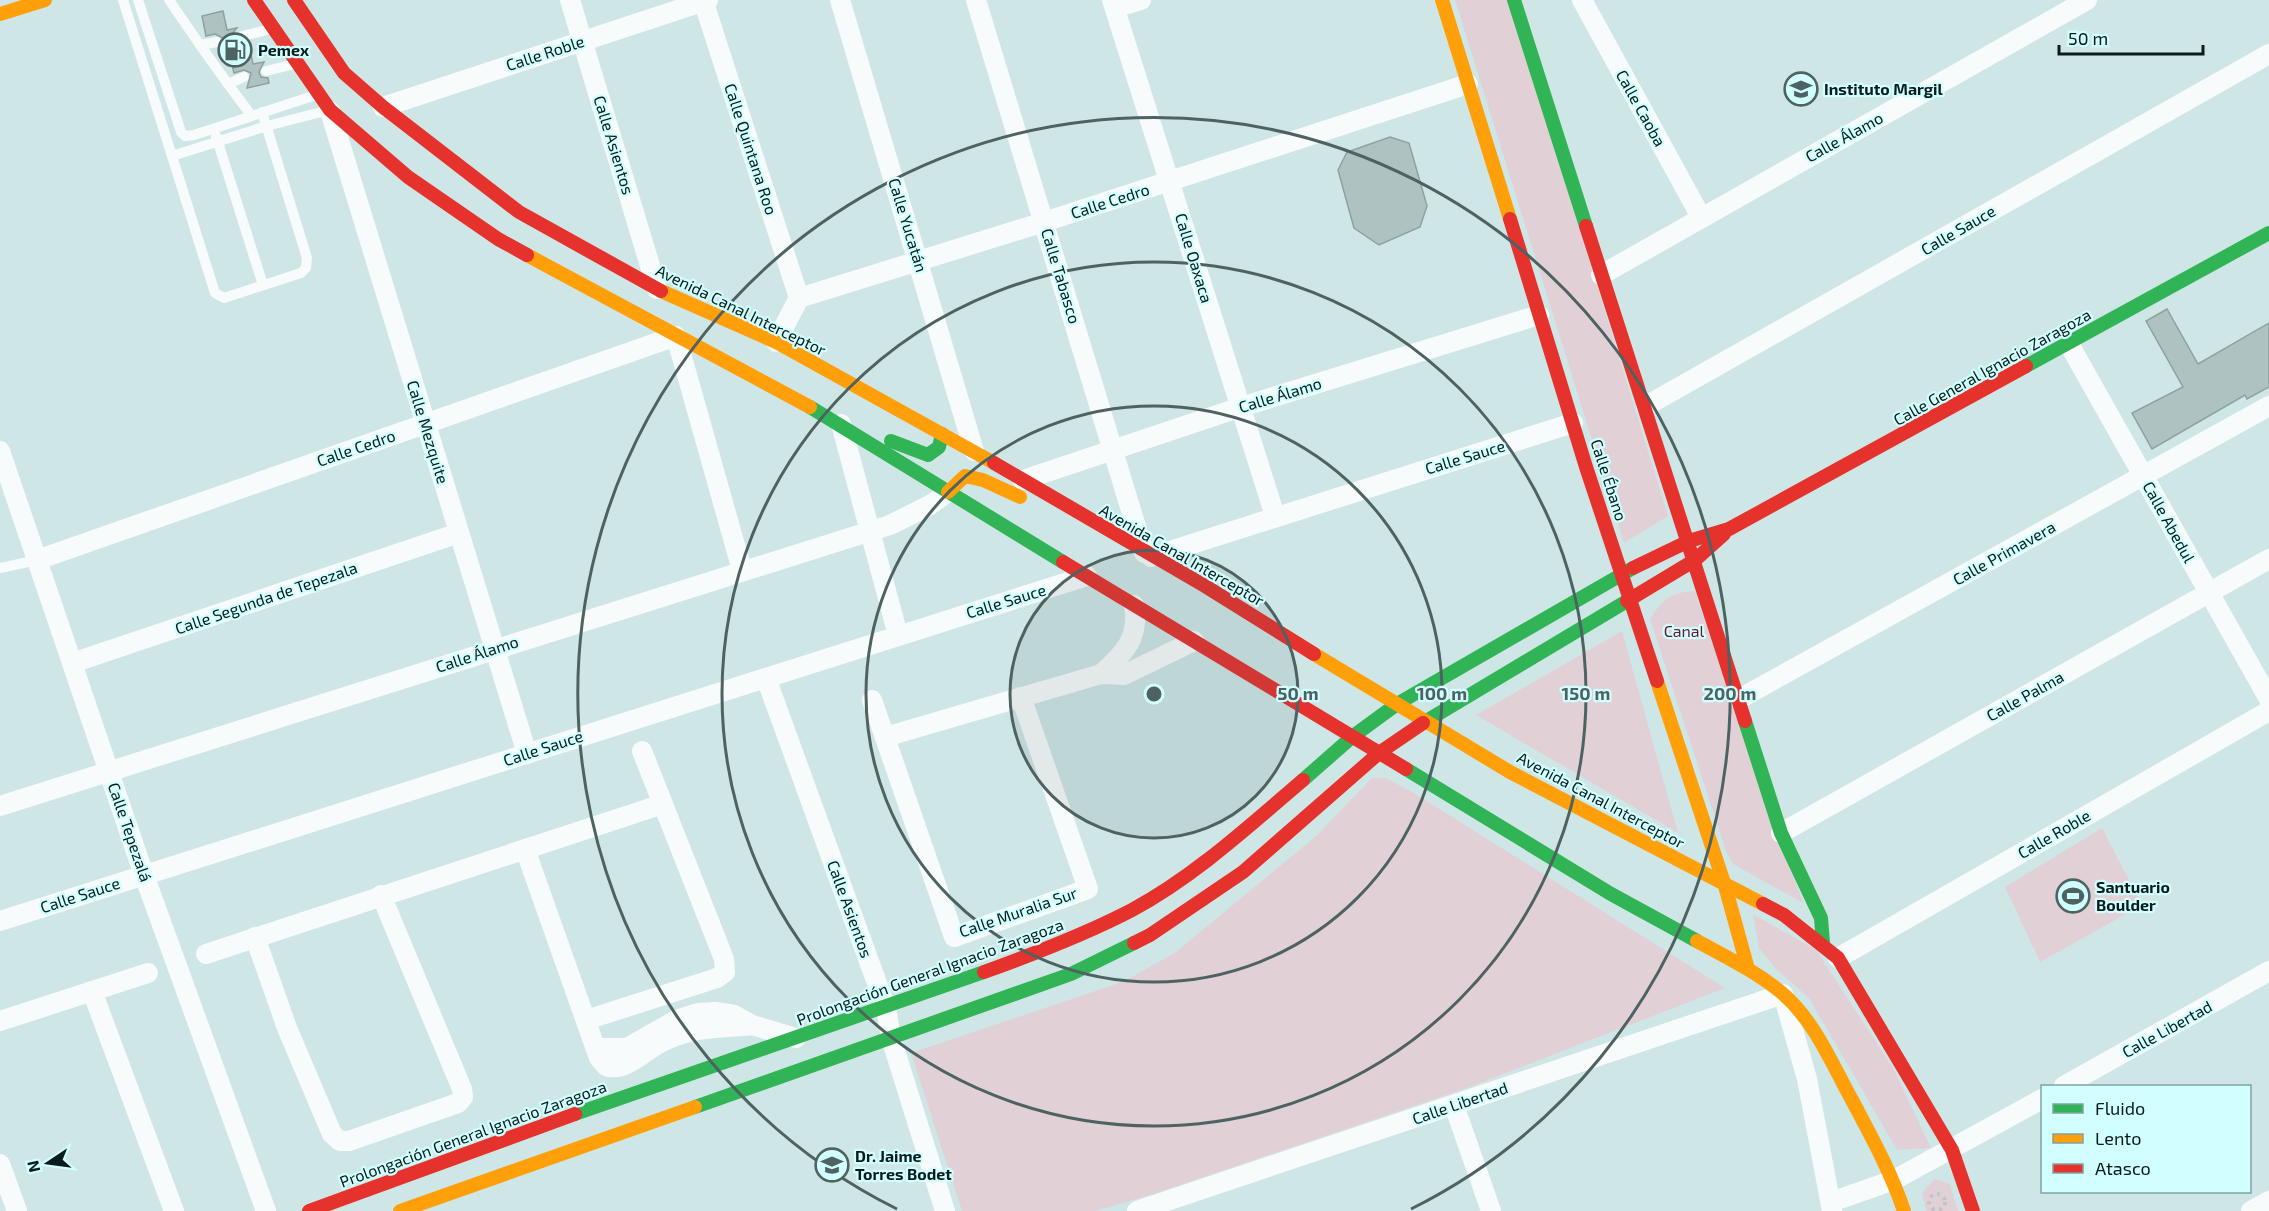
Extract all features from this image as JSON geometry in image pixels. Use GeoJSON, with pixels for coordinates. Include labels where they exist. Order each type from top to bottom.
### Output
{"type":"FeatureCollection","features":[{"type":"Feature","properties":{"kind":"street"},"geometry":{"type":"LineString","coordinates":[[0,14],[45,0]]}},
{"type":"Feature","properties":{"kind":"street"},"geometry":{"type":"LineString","coordinates":[[254,0],[325,102],[408,177],[498,239],[841,424],[948,492],[1611,894],[1748,969],[1783,994],[1800,1012],[1822,1044],[1894,1180],[1904,1211]]}},
{"type":"Feature","properties":{"kind":"street","name":"Avenida Canal Interceptor"},"geometry":{"type":"LineString","coordinates":[[294,0],[344,73],[382,107],[519,212],[657,289],[776,342],[942,434],[1205,586],[1424,722],[1510,772],[1784,915],[1838,958],[1952,1150],[1973,1211]]}},
{"type":"Feature","properties":{"kind":"street","name":"Calle Asientos"},"geometry":{"type":"LineString","coordinates":[[570,0],[657,289]]}},
{"type":"Feature","properties":{"kind":"street","name":"Calle Roble"},"geometry":{"type":"LineString","coordinates":[[382,107],[705,0]]}},
{"type":"Feature","properties":{"kind":"street","name":"Calle Quintana Roo"},"geometry":{"type":"LineString","coordinates":[[705,0],[799,298]]}},
{"type":"Feature","properties":{"kind":"street","name":"Calle Yucatán"},"geometry":{"type":"LineString","coordinates":[[840,0],[919,260],[974,452]]}},
{"type":"Feature","properties":{"kind":"street","name":"Calle Tabasco"},"geometry":{"type":"LineString","coordinates":[[976,0],[1148,555]]}},
{"type":"Feature","properties":{"kind":"street"},"geometry":{"type":"LineString","coordinates":[[1113,4],[1141,0]]}},
{"type":"Feature","properties":{"kind":"street","name":"Calle Ébano"},"geometry":{"type":"LineString","coordinates":[[1442,0],[1573,423],[1725,886],[1748,969]]}},
{"type":"Feature","properties":{"kind":"street","name":"Calle Caoba"},"geometry":{"type":"LineString","coordinates":[[1582,0],[1701,217]]}},
{"type":"Feature","properties":{"kind":"street","name":"Calle Álamo"},"geometry":{"type":"LineString","coordinates":[[1601,275],[2087,0]]}},
{"type":"Feature","properties":{"kind":"street"},"geometry":{"type":"LineString","coordinates":[[1520,3],[1601,275],[1646,406],[1781,833],[1821,918],[1822,943]]}},
{"type":"Feature","properties":{"kind":"street","name":"Calle Oaxaca"},"geometry":{"type":"LineString","coordinates":[[1113,4],[1275,516]]}},
{"type":"Feature","properties":{"kind":"street","name":"Calle Sauce"},"geometry":{"type":"LineString","coordinates":[[1646,406],[2269,54]]}},
{"type":"Feature","properties":{"kind":"street","name":"Calle Cedro"},"geometry":{"type":"LineString","coordinates":[[799,298],[1044,222],[1468,84]]}},
{"type":"Feature","properties":{"kind":"street","name":"Calle Mezquite"},"geometry":{"type":"LineString","coordinates":[[325,102],[527,754]]}},
{"type":"Feature","properties":{"kind":"street","name":"Calle General Ignacio Zaragoza"},"geometry":{"type":"LineString","coordinates":[[1689,541],[1730,529],[2269,233]]}},
{"type":"Feature","properties":{"kind":"street"},"geometry":{"type":"LineString","coordinates":[[776,342],[799,298]]}},
{"type":"Feature","properties":{"kind":"street","name":"Calle Álamo"},"geometry":{"type":"LineString","coordinates":[[1023,480],[1241,407],[1539,315]]}},
{"type":"Feature","properties":{"kind":"street"},"geometry":{"type":"LineString","coordinates":[[676,336],[742,570]]}},
{"type":"Feature","properties":{"kind":"street","name":"Calle Cedro"},"geometry":{"type":"LineString","coordinates":[[37,560],[676,336]]}},
{"type":"Feature","properties":{"kind":"street","name":"Calle Abedul"},"geometry":{"type":"LineString","coordinates":[[2069,344],[2269,699]]}},
{"type":"Feature","properties":{"kind":"street","name":"Calle Primavera"},"geometry":{"type":"LineString","coordinates":[[1739,699],[2269,406]]}},
{"type":"Feature","properties":{"kind":"street","name":"Calle Sauce"},"geometry":{"type":"LineString","coordinates":[[1148,555],[1573,423]]}},
{"type":"Feature","properties":{"kind":"street"},"geometry":{"type":"LineString","coordinates":[[841,424],[928,455],[938,450],[943,442],[942,434]]}},
{"type":"Feature","properties":{"kind":"street"},"geometry":{"type":"LineString","coordinates":[[841,424],[898,635]]}},
{"type":"Feature","properties":{"kind":"street","name":"Calle Tepezalá"},"geometry":{"type":"LineString","coordinates":[[0,451],[144,875],[266,1211]]}},
{"type":"Feature","properties":{"kind":"street"},"geometry":{"type":"LineString","coordinates":[[948,492],[965,476],[983,480],[1035,504],[1092,522]]}},
{"type":"Feature","properties":{"kind":"street","name":"Calle Álamo"},"geometry":{"type":"LineString","coordinates":[[0,806],[870,531],[908,518],[948,492]]}},
{"type":"Feature","properties":{"kind":"street","name":"Calle General Ignacio Zaragoza"},"geometry":{"type":"LineString","coordinates":[[1695,560],[1730,529]]}},
{"type":"Feature","properties":{"kind":"street","name":"Calle Segunda de Tepezala"},"geometry":{"type":"LineString","coordinates":[[72,663],[459,533]]}},
{"type":"Feature","properties":{"kind":"street","name":"Prolongación General Ignacio Zaragoza"},"geometry":{"type":"LineString","coordinates":[[309,1211],[477,1148],[886,1008],[1055,946],[1132,909],[1223,849],[1352,737],[1397,704],[1622,573],[1689,541]]}},
{"type":"Feature","properties":{"kind":"street"},"geometry":{"type":"LineString","coordinates":[[400,1211],[1071,974],[1150,935],[1243,872],[1379,753],[1424,722],[1695,560]]}},
{"type":"Feature","properties":{"kind":"street","name":"Calle Palma"},"geometry":{"type":"LineString","coordinates":[[1781,833],[2269,560]]}},
{"type":"Feature","properties":{"kind":"street","name":"Calle Sauce"},"geometry":{"type":"LineString","coordinates":[[0,921],[1087,576]]}},
{"type":"Feature","properties":{"kind":"street"},"geometry":{"type":"LineString","coordinates":[[1101,674],[1124,654],[1131,643],[1135,630],[1134,605]]}},
{"type":"Feature","properties":{"kind":"street"},"geometry":{"type":"LineString","coordinates":[[885,737],[1101,674],[1124,675],[1194,641]]}},
{"type":"Feature","properties":{"kind":"street","name":"Calle Asientos"},"geometry":{"type":"LineString","coordinates":[[766,678],[886,1008],[891,1038],[945,1211]]}},
{"type":"Feature","properties":{"kind":"street","name":"Calle Muralia Sur"},"geometry":{"type":"LineString","coordinates":[[872,700],[954,938],[1088,889],[1021,697]]}},
{"type":"Feature","properties":{"kind":"street","name":"Calle Roble"},"geometry":{"type":"LineString","coordinates":[[1838,958],[2269,711]]}},
{"type":"Feature","properties":{"kind":"street"},"geometry":{"type":"LineString","coordinates":[[586,1020],[717,978],[724,972],[723,959],[642,751]]}},
{"type":"Feature","properties":{"kind":"street"},"geometry":{"type":"LineString","coordinates":[[206,954],[663,804]]}},
{"type":"Feature","properties":{"kind":"street"},"geometry":{"type":"LineString","coordinates":[[525,849],[596,1048],[627,1048],[676,1020],[698,1013],[734,1015],[752,1025],[796,1038]]}},
{"type":"Feature","properties":{"kind":"street"},"geometry":{"type":"LineString","coordinates":[[255,937],[287,1028],[332,1134],[339,1141],[350,1142],[458,1103],[463,1097],[462,1089],[381,895]]}},
{"type":"Feature","properties":{"kind":"street","name":"Calle Libertad"},"geometry":{"type":"LineString","coordinates":[[2066,1085],[2269,971]]}},
{"type":"Feature","properties":{"kind":"street"},"geometry":{"type":"LineString","coordinates":[[0,1021],[148,973]]}},
{"type":"Feature","properties":{"kind":"street"},"geometry":{"type":"LineString","coordinates":[[92,991],[174,1211]]}},
{"type":"Feature","properties":{"kind":"street"},"geometry":{"type":"LineString","coordinates":[[1783,994],[1807,1079],[1832,1206],[1894,1180],[2041,1100]]}},
{"type":"Feature","properties":{"kind":"street","name":"Calle Libertad"},"geometry":{"type":"LineString","coordinates":[[1137,1211],[1783,994]]}},
{"type":"Feature","properties":{"kind":"street"},"geometry":{"type":"LineString","coordinates":[[1454,1105],[1491,1211]]}},
{"type":"Feature","properties":{"kind":"street"},"geometry":{"type":"LineString","coordinates":[[0,1164],[17,1211]]}},
{"type":"Feature","properties":{"kind":"street"},"geometry":{"type":"LineString","coordinates":[[2251,1211],[2269,1201]]}},
{"type":"Feature","properties":{"kind":"lane"},"geometry":{"type":"LineString","coordinates":[[123,0],[215,293],[224,298],[301,273],[306,268],[308,258],[267,126],[228,84],[169,0]]}},
{"type":"Feature","properties":{"kind":"lane"},"geometry":{"type":"LineString","coordinates":[[138,0],[181,132],[185,135],[194,135],[257,113],[325,102]]}},
{"type":"Feature","properties":{"kind":"lane"},"geometry":{"type":"LineString","coordinates":[[239,37],[274,28]]}},
{"type":"Feature","properties":{"kind":"lane"},"geometry":{"type":"LineString","coordinates":[[200,45],[217,42]]}},
{"type":"Feature","properties":{"kind":"lane"},"geometry":{"type":"LineString","coordinates":[[266,71],[298,63]]}},
{"type":"Feature","properties":{"kind":"lane"},"geometry":{"type":"LineString","coordinates":[[228,84],[244,77]]}},
{"type":"Feature","properties":{"kind":"lane"},"geometry":{"type":"LineString","coordinates":[[172,156],[267,126],[325,102]]}},
{"type":"Feature","properties":{"kind":"lane"},"geometry":{"type":"LineString","coordinates":[[214,128],[263,285]]}},
{"type":"Feature","properties":{"kind":"lane"},"geometry":{"type":"LineString","coordinates":[[0,568],[37,560]]}},
{"type":"Feature","properties":{"kind":"path"},"geometry":{"type":"LineString","coordinates":[[1936,1193],[1945,1198],[1946,1204],[1940,1210],[1932,1208],[1929,1203],[1930,1198],[1936,1193]]}},
{"type":"Feature","properties":{"kind":"green space"},"geometry":{"type":"Polygon","coordinates":[[[1455,0],[1509,0],[1668,516],[1624,543],[1455,0]]]}},
{"type":"Feature","properties":{"kind":"green space","name":"Canal"},"geometry":{"type":"Polygon","coordinates":[[[1695,591],[1803,903],[1733,864],[1726,851],[1650,619],[1668,598],[1680,593],[1695,591]]]}},
{"type":"Feature","properties":{"kind":"green space","name":"Canal"},"geometry":{"type":"Polygon","coordinates":[[[1622,631],[1678,833],[1476,715],[1622,631]]]}},
{"type":"Feature","properties":{"kind":"green space"},"geometry":{"type":"Polygon","coordinates":[[[1372,778],[1386,778],[1414,793],[1725,988],[1467,1088],[1096,1211],[962,1211],[911,1053],[1125,981],[1176,952],[1315,837],[1372,778]]]}},
{"type":"Feature","properties":{"kind":"green space","name":"Santuario Boulder"},"geometry":{"type":"Polygon","coordinates":[[[2102,828],[2142,905],[2040,962],[2005,887],[2102,828]]]}},
{"type":"Feature","properties":{"kind":"green space"},"geometry":{"type":"Polygon","coordinates":[[[1753,914],[1816,950],[1893,1068],[1931,1148],[1897,1150],[1809,998],[1776,969],[1759,948],[1753,914]]]}},
{"type":"Feature","properties":{"kind":"green space"},"geometry":{"type":"Polygon","coordinates":[[[1935,1179],[1950,1184],[1958,1211],[1926,1211],[1922,1193],[1935,1179]]]}},
{"type":"Feature","properties":{"kind":"building","name":"Pemex"},"geometry":{"type":"Polygon","coordinates":[[[223,11],[227,30],[237,28],[232,34],[233,42],[241,44],[242,48],[249,46],[253,64],[264,62],[259,72],[261,77],[268,78],[269,83],[247,88],[251,73],[244,70],[234,73],[229,52],[220,54],[219,49],[224,44],[223,38],[215,34],[206,36],[202,16],[223,11]]]}},
{"type":"Feature","properties":{"kind":"building"},"geometry":{"type":"Polygon","coordinates":[[[1390,137],[1409,143],[1427,206],[1420,227],[1379,245],[1354,228],[1338,170],[1347,152],[1390,137]]]}},
{"type":"Feature","properties":{"kind":"building"},"geometry":{"type":"Polygon","coordinates":[[[2167,309],[2198,364],[2269,323],[2269,387],[2247,399],[2245,395],[2152,449],[2132,413],[2183,387],[2146,321],[2167,309]]]}},
{"type":"Feature","properties":{"kind":"traffic: fast"},"geometry":{"type":"LineString","coordinates":[[1514,0],[1586,226]]}},
{"type":"Feature","properties":{"kind":"traffic: fast"},"geometry":{"type":"LineString","coordinates":[[2026,366],[2269,233]]}},
{"type":"Feature","properties":{"kind":"traffic: fast"},"geometry":{"type":"LineString","coordinates":[[810,407],[1063,562]]}},
{"type":"Feature","properties":{"kind":"traffic: fast"},"geometry":{"type":"LineString","coordinates":[[891,441],[928,455],[939,447],[942,434]]}},
{"type":"Feature","properties":{"kind":"traffic: fast"},"geometry":{"type":"LineString","coordinates":[[1303,780],[1352,737],[1397,704],[1633,568]]}},
{"type":"Feature","properties":{"kind":"traffic: fast"},"geometry":{"type":"LineString","coordinates":[[1423,723],[1627,601]]}},
{"type":"Feature","properties":{"kind":"traffic: fast"},"geometry":{"type":"LineString","coordinates":[[1745,721],[1781,833],[1821,918],[1823,943]]}},
{"type":"Feature","properties":{"kind":"traffic: fast"},"geometry":{"type":"LineString","coordinates":[[1406,769],[1611,894],[1697,941]]}},
{"type":"Feature","properties":{"kind":"traffic: fast"},"geometry":{"type":"LineString","coordinates":[[695,1107],[1071,974],[1134,943]]}},
{"type":"Feature","properties":{"kind":"traffic: fast"},"geometry":{"type":"LineString","coordinates":[[575,1114],[984,972]]}},
{"type":"Feature","properties":{"kind":"traffic: slow"},"geometry":{"type":"LineString","coordinates":[[0,14],[45,0]]}},
{"type":"Feature","properties":{"kind":"traffic: slow"},"geometry":{"type":"LineString","coordinates":[[1442,0],[1510,219]]}},
{"type":"Feature","properties":{"kind":"traffic: slow"},"geometry":{"type":"LineString","coordinates":[[527,255],[810,407]]}},
{"type":"Feature","properties":{"kind":"traffic: slow"},"geometry":{"type":"LineString","coordinates":[[661,291],[776,342],[994,463]]}},
{"type":"Feature","properties":{"kind":"traffic: slow"},"geometry":{"type":"LineString","coordinates":[[948,492],[965,476],[983,480],[1020,497]]}},
{"type":"Feature","properties":{"kind":"traffic: slow"},"geometry":{"type":"LineString","coordinates":[[1314,654],[1510,772],[1763,904]]}},
{"type":"Feature","properties":{"kind":"traffic: slow"},"geometry":{"type":"LineString","coordinates":[[1657,681],[1725,886],[1748,969]]}},
{"type":"Feature","properties":{"kind":"traffic: slow"},"geometry":{"type":"LineString","coordinates":[[1697,941],[1762,978],[1782,993],[1804,1016],[1822,1043],[1873,1141],[1904,1211]]}},
{"type":"Feature","properties":{"kind":"traffic: slow"},"geometry":{"type":"LineString","coordinates":[[400,1211],[695,1107]]}},
{"type":"Feature","properties":{"kind":"traffic: jam"},"geometry":{"type":"LineString","coordinates":[[254,0],[330,110],[408,177],[498,239],[527,255]]}},
{"type":"Feature","properties":{"kind":"traffic: jam"},"geometry":{"type":"LineString","coordinates":[[294,0],[344,73],[383,107],[519,212],[661,291]]}},
{"type":"Feature","properties":{"kind":"traffic: jam"},"geometry":{"type":"LineString","coordinates":[[1510,219],[1586,467],[1657,681]]}},
{"type":"Feature","properties":{"kind":"traffic: jam"},"geometry":{"type":"LineString","coordinates":[[1586,226],[1745,721]]}},
{"type":"Feature","properties":{"kind":"traffic: jam"},"geometry":{"type":"LineString","coordinates":[[1633,568],[1689,541],[1729,529],[2026,366]]}},
{"type":"Feature","properties":{"kind":"traffic: jam"},"geometry":{"type":"LineString","coordinates":[[994,463],[1205,586],[1314,654]]}},
{"type":"Feature","properties":{"kind":"traffic: jam"},"geometry":{"type":"LineString","coordinates":[[1627,601],[1695,560],[1724,534]]}},
{"type":"Feature","properties":{"kind":"traffic: jam"},"geometry":{"type":"LineString","coordinates":[[1063,562],[1406,769]]}},
{"type":"Feature","properties":{"kind":"traffic: jam"},"geometry":{"type":"LineString","coordinates":[[1134,943],[1150,935],[1243,872],[1379,753],[1423,723]]}},
{"type":"Feature","properties":{"kind":"traffic: jam"},"geometry":{"type":"LineString","coordinates":[[984,972],[1077,936],[1155,897],[1200,866],[1303,780]]}},
{"type":"Feature","properties":{"kind":"traffic: jam"},"geometry":{"type":"LineString","coordinates":[[1763,904],[1784,915],[1838,958],[1952,1150],[1973,1211]]}},
{"type":"Feature","properties":{"kind":"traffic: jam"},"geometry":{"type":"LineString","coordinates":[[309,1211],[575,1114]]}},
{"type":"Feature","properties":{"kind":"place","name":"Pemex"},"geometry":{"type":"Point","coordinates":[235,50]}},
{"type":"Feature","properties":{"kind":"place","name":"Instituto Margil"},"geometry":{"type":"Point","coordinates":[1801,89]}},
{"type":"Feature","properties":{"kind":"place","name":"Santuario Boulder"},"geometry":{"type":"Point","coordinates":[2073,896]}},
{"type":"Feature","properties":{"kind":"place","name":"Dr. Jaime Torres Bodet"},"geometry":{"type":"Point","coordinates":[832,1165]}}]}
